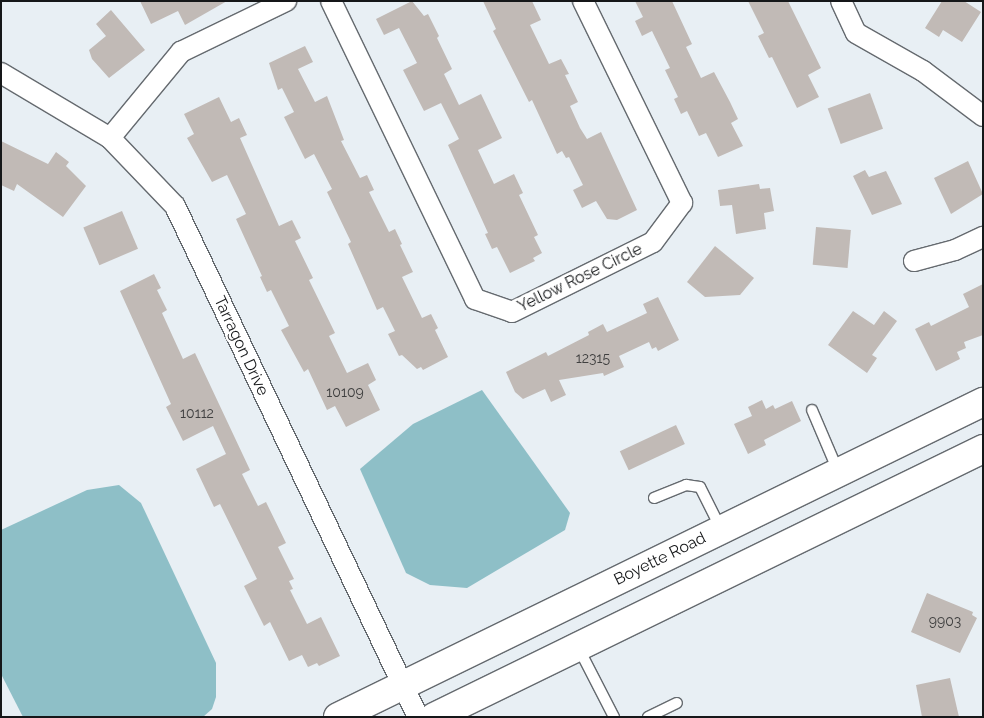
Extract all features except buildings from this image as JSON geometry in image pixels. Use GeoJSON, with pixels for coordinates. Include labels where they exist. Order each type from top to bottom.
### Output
{"type":"FeatureCollection","features":[{"type":"Feature","properties":{"kind":"main road","name":"Boyette Road"},"geometry":{"type":"LineString","coordinates":[[338,717],[983,402]]}},
{"type":"Feature","properties":{"kind":"main road"},"geometry":{"type":"LineString","coordinates":[[434,717],[983,449]]}},
{"type":"Feature","properties":{"kind":"street"},"geometry":{"type":"LineString","coordinates":[[110,138],[181,52],[286,1]]}},
{"type":"Feature","properties":{"kind":"street","name":"Yellow Rose Circle"},"geometry":{"type":"LineString","coordinates":[[331,1],[475,299],[512,312],[653,242],[682,203],[583,1]]}},
{"type":"Feature","properties":{"kind":"street"},"geometry":{"type":"LineString","coordinates":[[840,1],[856,33],[923,71],[983,116]]}},
{"type":"Feature","properties":{"kind":"street","name":"Tarragon Drive"},"geometry":{"type":"LineString","coordinates":[[1,74],[110,138],[174,206],[418,717]]}},
{"type":"Feature","properties":{"kind":"street"},"geometry":{"type":"LineString","coordinates":[[914,261],[955,250],[983,237]]}},
{"type":"Feature","properties":{"kind":"lane"},"geometry":{"type":"LineString","coordinates":[[812,410],[839,472]]}},
{"type":"Feature","properties":{"kind":"lane"},"geometry":{"type":"LineString","coordinates":[[654,498],[686,485],[700,487],[722,530]]}},
{"type":"Feature","properties":{"kind":"lane"},"geometry":{"type":"LineString","coordinates":[[578,647],[614,717]]}},
{"type":"Feature","properties":{"kind":"lane"},"geometry":{"type":"LineString","coordinates":[[648,717],[677,703]]}},
{"type":"Feature","properties":{"kind":"water"},"geometry":{"type":"Polygon","coordinates":[[[482,390],[570,513],[565,530],[467,588],[430,585],[406,573],[360,469],[413,424],[482,390]]]}},
{"type":"Feature","properties":{"kind":"water"},"geometry":{"type":"Polygon","coordinates":[[[119,485],[141,503],[216,663],[216,697],[212,709],[203,717],[23,717],[1,674],[1,530],[87,490],[119,485]]]}}]}
